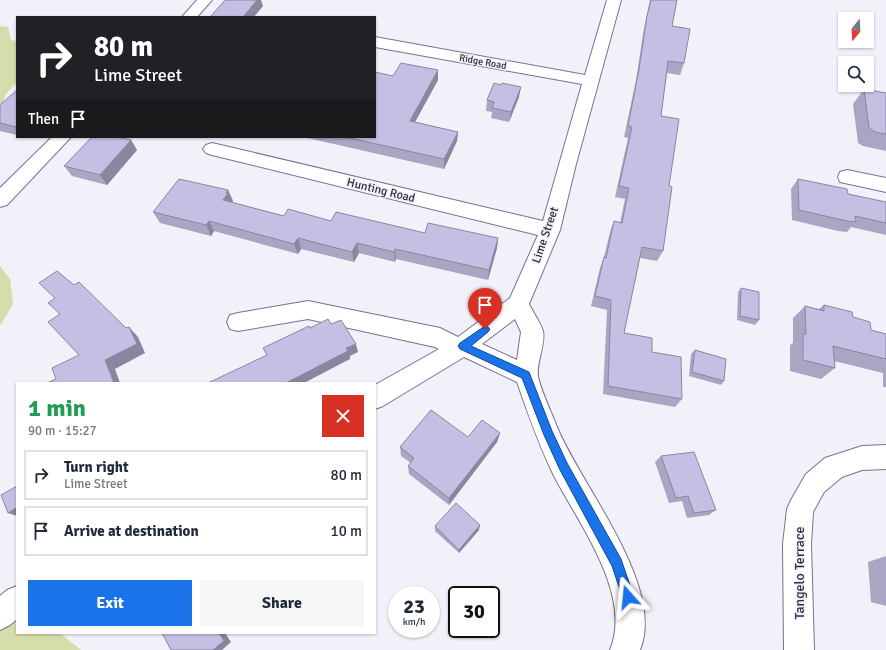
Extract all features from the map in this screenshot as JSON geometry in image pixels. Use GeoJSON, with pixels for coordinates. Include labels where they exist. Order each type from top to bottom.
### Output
{"type":"FeatureCollection","features":[{"type":"Feature","properties":{"kind":"street"},"geometry":{"type":"LineString","coordinates":[[190,16],[205,0]]}},
{"type":"Feature","properties":{"kind":"street","name":"Lime Street"},"geometry":{"type":"LineString","coordinates":[[376,397],[461,348],[518,304],[550,230],[567,164],[614,0]]}},
{"type":"Feature","properties":{"kind":"street","name":"Ridge Road"},"geometry":{"type":"LineString","coordinates":[[376,42],[591,81]]}},
{"type":"Feature","properties":{"kind":"street"},"geometry":{"type":"LineString","coordinates":[[0,200],[61,138]]}},
{"type":"Feature","properties":{"kind":"street","name":"Hunting Road"},"geometry":{"type":"LineString","coordinates":[[212,149],[550,230]]}},
{"type":"Feature","properties":{"kind":"street"},"geometry":{"type":"LineString","coordinates":[[847,177],[886,185]]}},
{"type":"Feature","properties":{"kind":"street"},"geometry":{"type":"LineString","coordinates":[[518,304],[532,332],[526,375],[547,432],[563,466],[617,564],[628,597],[630,638],[625,650]]}},
{"type":"Feature","properties":{"kind":"street"},"geometry":{"type":"LineString","coordinates":[[238,322],[308,310],[440,338],[526,375]]}},
{"type":"Feature","properties":{"kind":"street","name":"Tangelo Terrace"},"geometry":{"type":"LineString","coordinates":[[799,650],[797,544],[800,509],[815,483],[834,467],[862,458],[886,457]]}},
{"type":"Feature","properties":{"kind":"street"},"geometry":{"type":"LineString","coordinates":[[0,615],[16,601]]}},
{"type":"Feature","properties":{"kind":"green space"},"geometry":{"type":"Polygon","coordinates":[[[0,26],[8,27],[11,40],[16,41],[16,83],[6,94],[0,110],[0,26]]]}},
{"type":"Feature","properties":{"kind":"green space"},"geometry":{"type":"Polygon","coordinates":[[[0,266],[10,279],[13,304],[0,326],[0,266]]]}},
{"type":"Feature","properties":{"kind":"green space"},"geometry":{"type":"Polygon","coordinates":[[[0,612],[16,616],[16,634],[61,634],[81,650],[0,650],[0,612]]]}},
{"type":"Feature","properties":{"kind":"building"},"geometry":{"type":"Polygon","coordinates":[[[225,0],[257,0],[244,16],[211,16],[225,0]]]}},
{"type":"Feature","properties":{"kind":"building"},"geometry":{"type":"Polygon","coordinates":[[[651,0],[677,0],[672,26],[690,29],[684,63],[668,61],[661,116],[679,119],[669,186],[672,187],[663,251],[642,247],[624,333],[652,338],[652,352],[681,357],[682,399],[608,386],[611,300],[595,296],[604,257],[606,258],[614,221],[622,223],[629,188],[619,186],[632,127],[628,126],[651,0]]]}},
{"type":"Feature","properties":{"kind":"building"},"geometry":{"type":"Polygon","coordinates":[[[401,63],[438,70],[410,121],[458,132],[444,159],[350,138],[376,138],[376,72],[393,76],[401,63]]]}},
{"type":"Feature","properties":{"kind":"building"},"geometry":{"type":"Polygon","coordinates":[[[494,83],[521,87],[511,112],[492,108],[494,102],[487,100],[494,83]]]}},
{"type":"Feature","properties":{"kind":"building"},"geometry":{"type":"Polygon","coordinates":[[[16,91],[16,127],[0,123],[0,105],[16,91]]]}},
{"type":"Feature","properties":{"kind":"building"},"geometry":{"type":"Polygon","coordinates":[[[874,91],[886,93],[886,134],[875,132],[869,128],[864,92],[874,91]]]}},
{"type":"Feature","properties":{"kind":"building"},"geometry":{"type":"Polygon","coordinates":[[[91,138],[122,138],[131,140],[100,175],[64,166],[91,138]]]}},
{"type":"Feature","properties":{"kind":"building"},"geometry":{"type":"Polygon","coordinates":[[[179,179],[228,190],[226,193],[228,193],[223,200],[284,216],[288,209],[331,221],[336,212],[425,233],[428,223],[498,238],[489,270],[395,249],[394,252],[357,243],[352,252],[298,238],[294,244],[209,221],[206,225],[153,212],[179,179]]]}},
{"type":"Feature","properties":{"kind":"building"},"geometry":{"type":"Polygon","coordinates":[[[798,179],[847,189],[848,194],[886,202],[886,223],[855,216],[856,222],[847,221],[799,210],[798,179]]]}},
{"type":"Feature","properties":{"kind":"building"},"geometry":{"type":"Polygon","coordinates":[[[57,271],[74,285],[79,282],[126,328],[129,327],[137,344],[105,360],[114,382],[49,382],[56,379],[52,368],[79,355],[48,322],[60,314],[48,303],[55,298],[39,283],[57,271]]]}},
{"type":"Feature","properties":{"kind":"building"},"geometry":{"type":"Polygon","coordinates":[[[741,288],[759,292],[759,320],[740,316],[741,288]]]}},
{"type":"Feature","properties":{"kind":"building"},"geometry":{"type":"Polygon","coordinates":[[[824,305],[852,312],[853,317],[870,322],[871,330],[886,334],[886,359],[833,346],[835,368],[803,360],[803,334],[806,334],[805,306],[824,311],[824,305]]]}},
{"type":"Feature","properties":{"kind":"building"},"geometry":{"type":"Polygon","coordinates":[[[328,319],[331,324],[341,320],[356,344],[346,348],[348,351],[288,382],[210,382],[267,355],[263,348],[309,326],[310,328],[328,319]]]}},
{"type":"Feature","properties":{"kind":"building"},"geometry":{"type":"Polygon","coordinates":[[[695,350],[726,359],[724,381],[692,372],[695,350]]]}},
{"type":"Feature","properties":{"kind":"building"},"geometry":{"type":"Polygon","coordinates":[[[431,410],[468,437],[482,420],[500,433],[449,498],[408,466],[414,458],[400,447],[431,410]]]}},
{"type":"Feature","properties":{"kind":"building"},"geometry":{"type":"Polygon","coordinates":[[[694,452],[716,510],[694,513],[688,496],[676,498],[661,456],[694,452]]]}},
{"type":"Feature","properties":{"kind":"building"},"geometry":{"type":"Polygon","coordinates":[[[16,487],[16,508],[8,513],[1,495],[16,487]]]}},
{"type":"Feature","properties":{"kind":"building"},"geometry":{"type":"Polygon","coordinates":[[[456,503],[480,525],[459,550],[435,526],[456,503]]]}},
{"type":"Feature","properties":{"kind":"building"},"geometry":{"type":"Polygon","coordinates":[[[163,634],[220,634],[224,641],[213,650],[171,650],[163,634]]]}},
{"type":"Feature","properties":{"kind":"route"},"geometry":{"type":"LineString","coordinates":[[485,329],[463,346],[526,375],[547,432],[563,466],[617,564],[628,597]]}}]}
